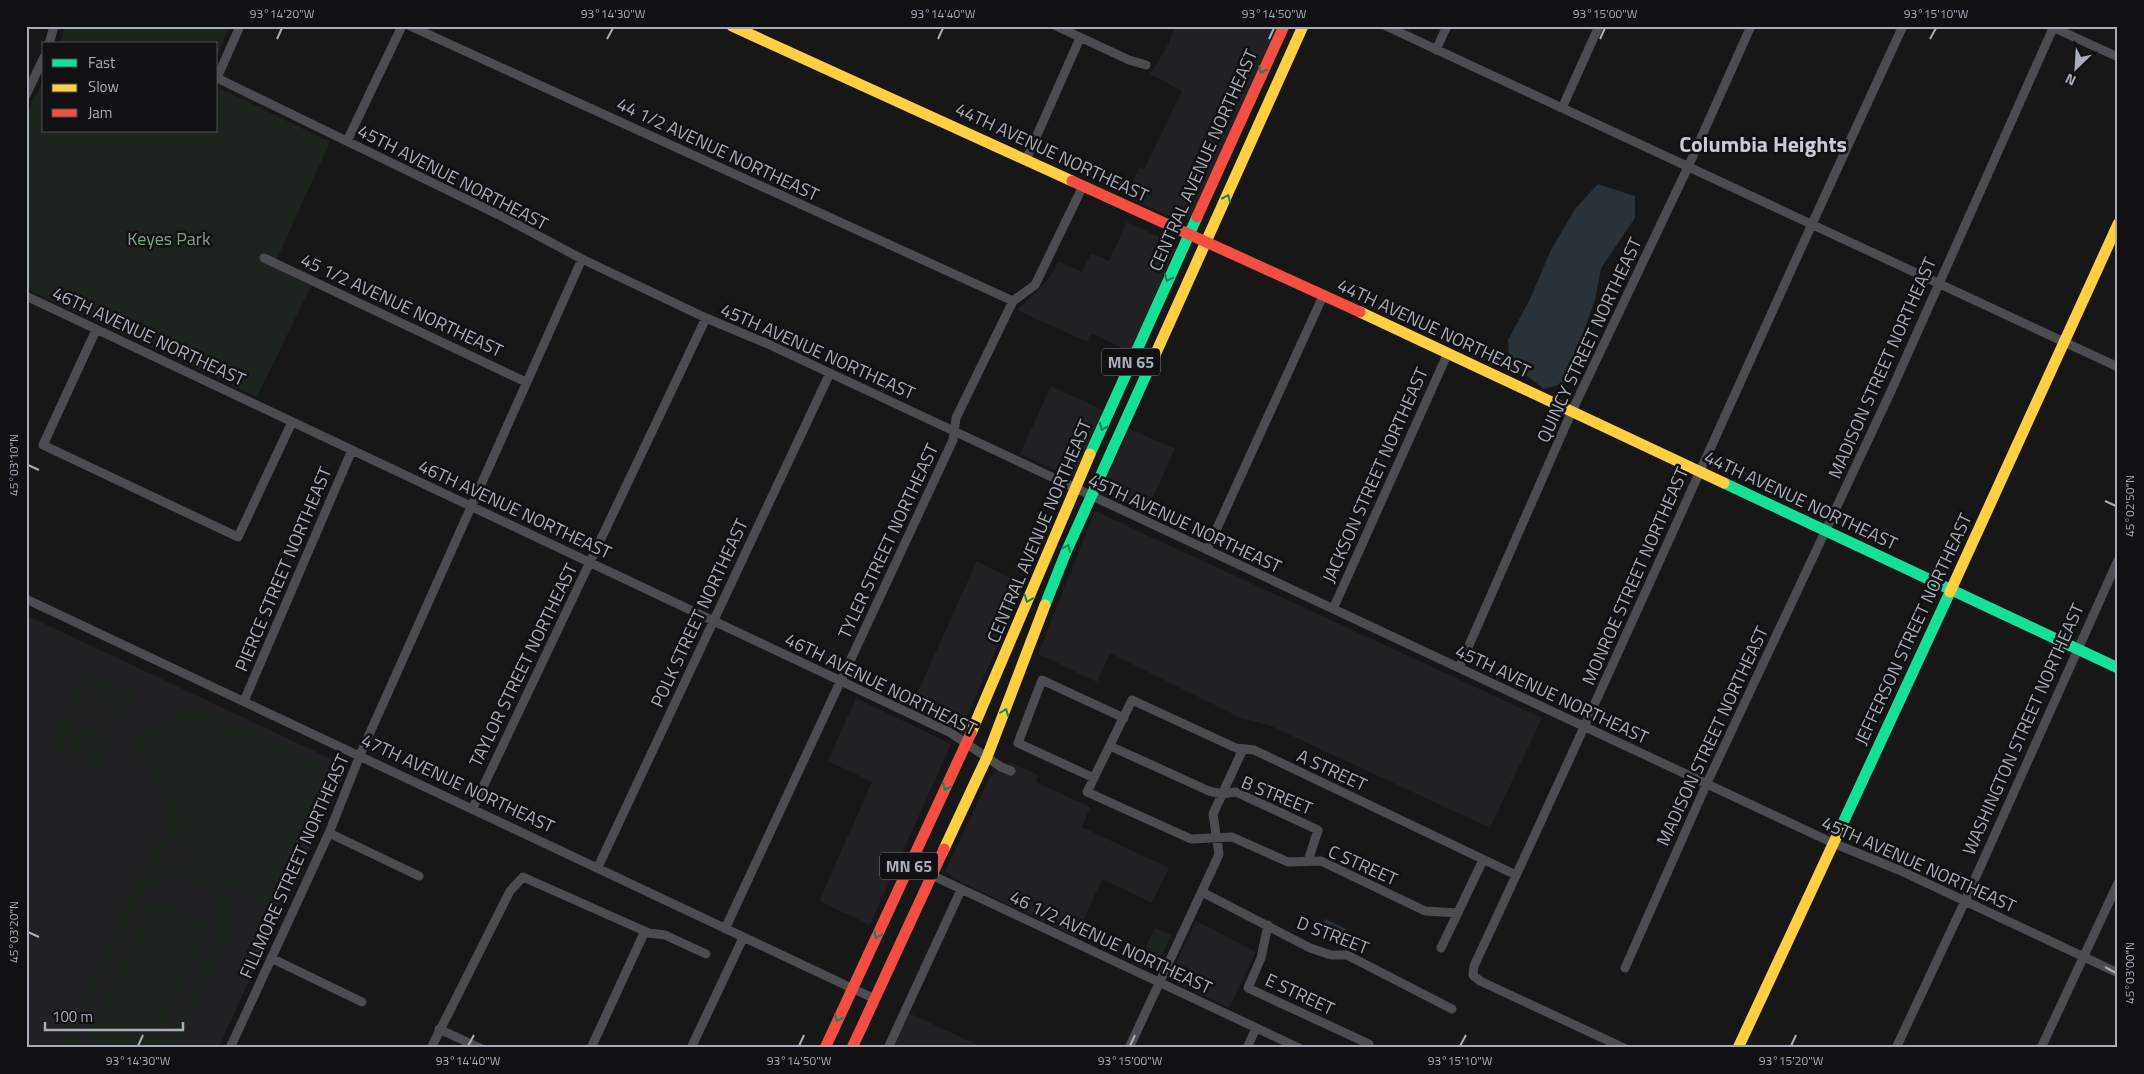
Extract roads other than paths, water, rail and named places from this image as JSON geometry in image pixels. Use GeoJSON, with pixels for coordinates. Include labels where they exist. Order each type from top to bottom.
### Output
{"type":"FeatureCollection","features":[{"type":"Feature","properties":{"kind":"street"},"geometry":{"type":"LineString","coordinates":[[50,42],[54,26]]}},
{"type":"Feature","properties":{"kind":"street"},"geometry":{"type":"LineString","coordinates":[[218,76],[240,26]]}},
{"type":"Feature","properties":{"kind":"street"},"geometry":{"type":"LineString","coordinates":[[347,141],[402,26]]}},
{"type":"Feature","properties":{"kind":"street","name":"44 1/2 AVENUE NORTHEAST"},"geometry":{"type":"LineString","coordinates":[[410,26],[1013,301]]}},
{"type":"Feature","properties":{"kind":"street","name":"44TH AVENUE NORTHEAST"},"geometry":{"type":"LineString","coordinates":[[732,26],[1572,411],[2118,668]]}},
{"type":"Feature","properties":{"kind":"street"},"geometry":{"type":"LineString","coordinates":[[1056,26],[1129,60],[1146,65]]}},
{"type":"Feature","properties":{"kind":"street","name":"CENTRAL AVENUE NORTHEAST"},"geometry":{"type":"LineString","coordinates":[[825,1048],[966,743],[1075,490],[1284,26]]}},
{"type":"Feature","properties":{"kind":"street","name":"CENTRAL AVENUE NORTHEAST"},"geometry":{"type":"LineString","coordinates":[[852,1048],[987,757],[1066,552],[1090,496],[1207,243],[1303,26]]}},
{"type":"Feature","properties":{"kind":"street"},"geometry":{"type":"LineString","coordinates":[[1386,26],[2118,366]]}},
{"type":"Feature","properties":{"kind":"street"},"geometry":{"type":"LineString","coordinates":[[1436,50],[1447,26]]}},
{"type":"Feature","properties":{"kind":"street"},"geometry":{"type":"LineString","coordinates":[[1562,108],[1599,26]]}},
{"type":"Feature","properties":{"kind":"street","name":"QUINCY STREET NORTHEAST"},"geometry":{"type":"LineString","coordinates":[[1459,668],[1572,411],[1688,167],[1751,26]]}},
{"type":"Feature","properties":{"kind":"street","name":"MONROE STREET NORTHEAST"},"geometry":{"type":"LineString","coordinates":[[1624,1048],[1480,981],[1473,975],[1474,966],[1585,728],[1699,471],[1903,26]]}},
{"type":"Feature","properties":{"kind":"street"},"geometry":{"type":"LineString","coordinates":[[2053,27],[2118,58]]}},
{"type":"Feature","properties":{"kind":"street","name":"MADISON STREET NORTHEAST"},"geometry":{"type":"LineString","coordinates":[[1625,968],[1707,783],[1826,531],[1939,283],[2053,27]]}},
{"type":"Feature","properties":{"kind":"street"},"geometry":{"type":"LineString","coordinates":[[1026,160],[1080,38]]}},
{"type":"Feature","properties":{"kind":"street"},"geometry":{"type":"LineString","coordinates":[[26,95],[42,61]]}},
{"type":"Feature","properties":{"kind":"street","name":"45TH AVENUE NORTHEAST"},"geometry":{"type":"LineString","coordinates":[[218,78],[506,218],[537,237],[706,318],[954,430],[1075,490],[1585,728],[1833,843],[1899,870],[2118,973]]}},
{"type":"Feature","properties":{"kind":"street"},"geometry":{"type":"LineString","coordinates":[[1013,301],[1035,285],[1082,186]]}},
{"type":"Feature","properties":{"kind":"street","name":"JEFFERSON STREET NORTHEAST"},"geometry":{"type":"LineString","coordinates":[[1738,1048],[1951,590],[2118,224]]}},
{"type":"Feature","properties":{"kind":"street","name":"45 1/2 AVENUE NORTHEAST"},"geometry":{"type":"LineString","coordinates":[[264,258],[526,382]]}},
{"type":"Feature","properties":{"kind":"street","name":"FILLMORE STREET NORTHEAST"},"geometry":{"type":"LineString","coordinates":[[230,1048],[329,833],[360,756],[582,259]]}},
{"type":"Feature","properties":{"kind":"street","name":"46TH AVENUE NORTHEAST"},"geometry":{"type":"LineString","coordinates":[[26,296],[951,733],[1011,771]]}},
{"type":"Feature","properties":{"kind":"street"},"geometry":{"type":"LineString","coordinates":[[1207,550],[1323,296]]}},
{"type":"Feature","properties":{"kind":"street","name":"TYLER STREET NORTHEAST"},"geometry":{"type":"LineString","coordinates":[[725,930],[953,440],[956,418],[1013,301]]}},
{"type":"Feature","properties":{"kind":"street","name":"TAYLOR STREET NORTHEAST"},"geometry":{"type":"LineString","coordinates":[[473,808],[706,318]]}},
{"type":"Feature","properties":{"kind":"street"},"geometry":{"type":"LineString","coordinates":[[96,330],[43,445],[61,454],[238,537],[292,422]]}},
{"type":"Feature","properties":{"kind":"street","name":"JACKSON STREET NORTHEAST"},"geometry":{"type":"LineString","coordinates":[[1333,609],[1448,355]]}},
{"type":"Feature","properties":{"kind":"street","name":"POLK STREET NORTHEAST"},"geometry":{"type":"LineString","coordinates":[[598,867],[830,373]]}},
{"type":"Feature","properties":{"kind":"street","name":"PIERCE STREET NORTHEAST"},"geometry":{"type":"LineString","coordinates":[[244,701],[352,450]]}},
{"type":"Feature","properties":{"kind":"street","name":"WASHINGTON STREET NORTHEAST"},"geometry":{"type":"LineString","coordinates":[[1896,1048],[1965,901],[2076,648],[2118,560]]}},
{"type":"Feature","properties":{"kind":"street","name":"47TH AVENUE NORTHEAST"},"geometry":{"type":"LineString","coordinates":[[26,599],[598,867],[725,930],[875,999]]}},
{"type":"Feature","properties":{"kind":"street"},"geometry":{"type":"LineString","coordinates":[[1042,680],[1124,718],[1094,778],[1018,743],[1042,680]]}},
{"type":"Feature","properties":{"kind":"street","name":"A STREET"},"geometry":{"type":"LineString","coordinates":[[1124,718],[1132,700],[1236,748],[1254,750],[1516,874]]}},
{"type":"Feature","properties":{"kind":"street","name":"B STREET"},"geometry":{"type":"LineString","coordinates":[[1110,746],[1209,791],[1222,794],[1236,792],[1318,830],[1308,861]]}},
{"type":"Feature","properties":{"kind":"street"},"geometry":{"type":"LineString","coordinates":[[1129,1048],[1219,854],[1213,814],[1243,749]]}},
{"type":"Feature","properties":{"kind":"street","name":"C STREET"},"geometry":{"type":"LineString","coordinates":[[1094,778],[1087,792],[1190,839],[1232,836],[1288,862],[1321,862],[1424,911],[1458,913]]}},
{"type":"Feature","properties":{"kind":"street"},"geometry":{"type":"LineString","coordinates":[[329,833],[419,876]]}},
{"type":"Feature","properties":{"kind":"street"},"geometry":{"type":"LineString","coordinates":[[1442,948],[1483,860]]}},
{"type":"Feature","properties":{"kind":"street","name":"46 1/2 AVENUE NORTHEAST"},"geometry":{"type":"LineString","coordinates":[[910,865],[1299,1048]]}},
{"type":"Feature","properties":{"kind":"street"},"geometry":{"type":"LineString","coordinates":[[431,1048],[510,891],[523,877],[645,932],[664,935],[706,954]]}},
{"type":"Feature","properties":{"kind":"street"},"geometry":{"type":"LineString","coordinates":[[2041,1048],[2118,883]]}},
{"type":"Feature","properties":{"kind":"street"},"geometry":{"type":"LineString","coordinates":[[888,1048],[961,890]]}},
{"type":"Feature","properties":{"kind":"street","name":"D STREET"},"geometry":{"type":"LineString","coordinates":[[1202,892],[1310,948],[1331,955],[1347,955],[1452,1009]]}},
{"type":"Feature","properties":{"kind":"street","name":"E STREET"},"geometry":{"type":"LineString","coordinates":[[1268,926],[1261,958],[1248,988],[1369,1044]]}},
{"type":"Feature","properties":{"kind":"street"},"geometry":{"type":"LineString","coordinates":[[591,1048],[645,932]]}},
{"type":"Feature","properties":{"kind":"street"},"geometry":{"type":"LineString","coordinates":[[691,1048],[742,938]]}},
{"type":"Feature","properties":{"kind":"street"},"geometry":{"type":"LineString","coordinates":[[271,958],[362,1002]]}},
{"type":"Feature","properties":{"kind":"street"},"geometry":{"type":"LineString","coordinates":[[1247,1048],[1256,1028]]}},
{"type":"Feature","properties":{"kind":"street"},"geometry":{"type":"LineString","coordinates":[[440,1029],[480,1048]]}},
{"type":"Feature","properties":{"kind":"district","name":"Columbia Heights"},"geometry":{"type":"Point","coordinates":[1763,144]}},
{"type":"Feature","properties":{"kind":"park label","name":"Keyes Park"},"geometry":{"type":"Point","coordinates":[169,238]}}]}
